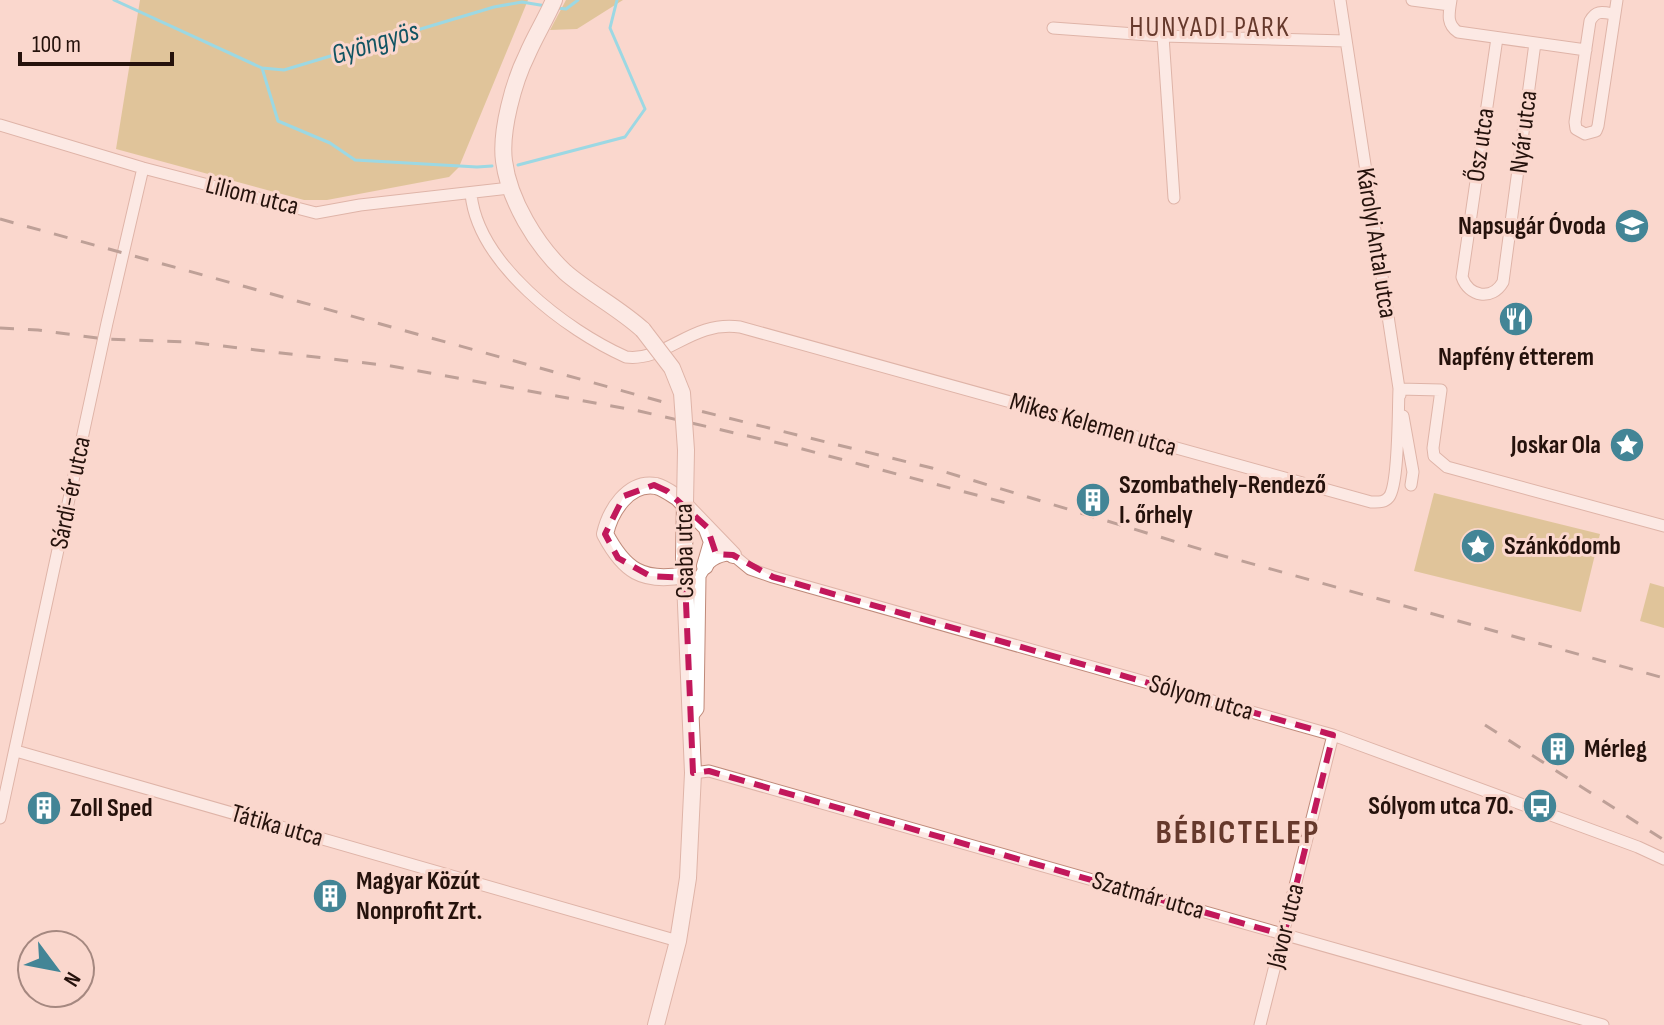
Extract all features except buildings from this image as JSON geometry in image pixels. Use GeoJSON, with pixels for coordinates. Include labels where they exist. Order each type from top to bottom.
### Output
{"type":"FeatureCollection","features":[{"type":"Feature","properties":{"kind":"street","name":"Károlyi Antal utca"},"geometry":{"type":"LineString","coordinates":[[1340,0],[1413,472],[1411,485]]}},
{"type":"Feature","properties":{"kind":"street"},"geometry":{"type":"LineString","coordinates":[[1412,0],[1451,3],[1448,18],[1452,28],[1458,32],[1586,50]]}},
{"type":"Feature","properties":{"kind":"street"},"geometry":{"type":"LineString","coordinates":[[1614,14],[1599,11],[1590,21],[1576,129],[1580,132],[1591,134],[1598,126],[1617,0]]}},
{"type":"Feature","properties":{"kind":"street"},"geometry":{"type":"LineString","coordinates":[[510,188],[503,160],[508,112],[527,55],[551,8]]}},
{"type":"Feature","properties":{"kind":"street"},"geometry":{"type":"LineString","coordinates":[[1053,28],[1163,36],[1346,41]]}},
{"type":"Feature","properties":{"kind":"street"},"geometry":{"type":"LineString","coordinates":[[1163,36],[1174,198]]}},
{"type":"Feature","properties":{"kind":"street","name":"Ősz utca"},"geometry":{"type":"LineString","coordinates":[[1475,294],[1465,287],[1462,277],[1497,38]]}},
{"type":"Feature","properties":{"kind":"street","name":"Nyár utca"},"geometry":{"type":"LineString","coordinates":[[1475,294],[1491,295],[1498,291],[1503,282],[1535,43]]}},
{"type":"Feature","properties":{"kind":"street","name":"Liliom utca"},"geometry":{"type":"LineString","coordinates":[[0,125],[143,168],[316,213],[510,188]]}},
{"type":"Feature","properties":{"kind":"street","name":"Sárdi-ér utca"},"geometry":{"type":"LineString","coordinates":[[0,818],[143,168]]}},
{"type":"Feature","properties":{"kind":"street","name":"Csaba utca"},"geometry":{"type":"LineString","coordinates":[[510,188],[533,232],[554,260],[584,287],[643,330],[667,360],[679,383],[686,450],[684,557],[693,773],[688,878],[678,941],[656,1025]]}},
{"type":"Feature","properties":{"kind":"street","name":"Mikes Kelemen utca"},"geometry":{"type":"LineString","coordinates":[[471,194],[474,212],[485,235],[504,263],[532,294],[566,323],[626,357],[651,355],[706,328],[726,325],[740,327],[1371,502],[1382,502],[1390,496],[1395,481],[1399,389]]}},
{"type":"Feature","properties":{"kind":"street"},"geometry":{"type":"LineString","coordinates":[[1399,389],[1441,390],[1433,448],[1434,456],[1447,467],[1664,526]]}},
{"type":"Feature","properties":{"kind":"street"},"geometry":{"type":"LineString","coordinates":[[685,575],[650,576],[634,571],[618,558],[605,534],[615,507],[624,496],[654,485],[678,498],[733,555]]}},
{"type":"Feature","properties":{"kind":"street"},"geometry":{"type":"LineString","coordinates":[[705,566],[712,542],[707,527]]}},
{"type":"Feature","properties":{"kind":"street","name":"Csaba utca"},"geometry":{"type":"LineString","coordinates":[[691,719],[698,709],[700,576],[705,566],[718,556],[733,555]]}},
{"type":"Feature","properties":{"kind":"street","name":"Sólyom utca"},"geometry":{"type":"LineString","coordinates":[[733,555],[750,569],[773,577],[1333,735],[1664,859]]}},
{"type":"Feature","properties":{"kind":"street","name":"Jávor utca"},"geometry":{"type":"LineString","coordinates":[[1260,1025],[1333,735]]}},
{"type":"Feature","properties":{"kind":"street","name":"Tátika utca"},"geometry":{"type":"LineString","coordinates":[[16,751],[678,941]]}},
{"type":"Feature","properties":{"kind":"street","name":"Szatmár utca"},"geometry":{"type":"LineString","coordinates":[[693,773],[709,771],[1603,1025]]}},
{"type":"Feature","properties":{"kind":"highlighted area"},"geometry":{"type":"Polygon","coordinates":[[[654,485],[667,491],[707,527],[716,554],[733,555],[773,577],[1333,735],[1284,935],[709,771],[693,773],[685,578],[650,576],[618,558],[605,534],[624,496],[654,485]]]}},
{"type":"Feature","properties":{"kind":"shaded area"},"geometry":{"type":"Polygon","coordinates":[[[140,0],[528,0],[459,167],[449,177],[327,200],[304,200],[116,149],[140,0]]]}},
{"type":"Feature","properties":{"kind":"shaded area"},"geometry":{"type":"Polygon","coordinates":[[[566,0],[623,0],[577,29],[550,30],[566,0]]]}},
{"type":"Feature","properties":{"kind":"shaded area"},"geometry":{"type":"Polygon","coordinates":[[[1434,493],[1600,534],[1581,612],[1414,571],[1434,493]]]}},
{"type":"Feature","properties":{"kind":"shaded area"},"geometry":{"type":"Polygon","coordinates":[[[1650,583],[1664,587],[1664,628],[1640,621],[1650,583]]]}},
{"type":"Feature","properties":{"kind":"waterway","name":"Gyöngyös"},"geometry":{"type":"LineString","coordinates":[[114,0],[262,68],[284,70],[494,7],[522,2],[546,6]]}},
{"type":"Feature","properties":{"kind":"waterway","name":"Gyöngyös"},"geometry":{"type":"LineString","coordinates":[[557,8],[566,9],[578,0]]}},
{"type":"Feature","properties":{"kind":"waterway","name":"Gyöngyös"},"geometry":{"type":"LineString","coordinates":[[518,165],[625,137],[645,109],[610,28],[617,0]]}},
{"type":"Feature","properties":{"kind":"waterway","name":"Gyöngyös"},"geometry":{"type":"LineString","coordinates":[[262,68],[278,121],[330,143],[355,160],[492,166]]}},
{"type":"Feature","properties":{"kind":"railway"},"geometry":{"type":"LineString","coordinates":[[0,219],[663,402],[932,468],[1213,553],[1664,678]]}},
{"type":"Feature","properties":{"kind":"railway"},"geometry":{"type":"LineString","coordinates":[[0,328],[104,339],[189,342],[391,366],[639,411],[787,445],[1018,506]]}},
{"type":"Feature","properties":{"kind":"railway"},"geometry":{"type":"LineString","coordinates":[[1485,725],[1664,840]]}},
{"type":"Feature","properties":{"kind":"place","name":"Napsugár Óvoda"},"geometry":{"type":"Point","coordinates":[1632,226]}},
{"type":"Feature","properties":{"kind":"place","name":"Napfény étterem"},"geometry":{"type":"Point","coordinates":[1516,319]}},
{"type":"Feature","properties":{"kind":"place","name":"Joskar Ola"},"geometry":{"type":"Point","coordinates":[1627,445]}},
{"type":"Feature","properties":{"kind":"place","name":"Szombathely-Rendező I. őrhely"},"geometry":{"type":"Point","coordinates":[1093,500]}},
{"type":"Feature","properties":{"kind":"place","name":"Szánkódomb"},"geometry":{"type":"Point","coordinates":[1478,546]}},
{"type":"Feature","properties":{"kind":"place","name":"Mérleg"},"geometry":{"type":"Point","coordinates":[1558,749]}},
{"type":"Feature","properties":{"kind":"place","name":"Sólyom utca 70."},"geometry":{"type":"Point","coordinates":[1540,806]}},
{"type":"Feature","properties":{"kind":"place","name":"Zoll Sped"},"geometry":{"type":"Point","coordinates":[44,808]}},
{"type":"Feature","properties":{"kind":"place","name":"Magyar Közút Nonprofit Zrt."},"geometry":{"type":"Point","coordinates":[330,896]}},
{"type":"Feature","properties":{"kind":"district","name":"HUNYADI PARK"},"geometry":{"type":"Point","coordinates":[1210,27]}},
{"type":"Feature","properties":{"kind":"district","name":"BÉBICTELEP"},"geometry":{"type":"Point","coordinates":[1238,832]}}]}
